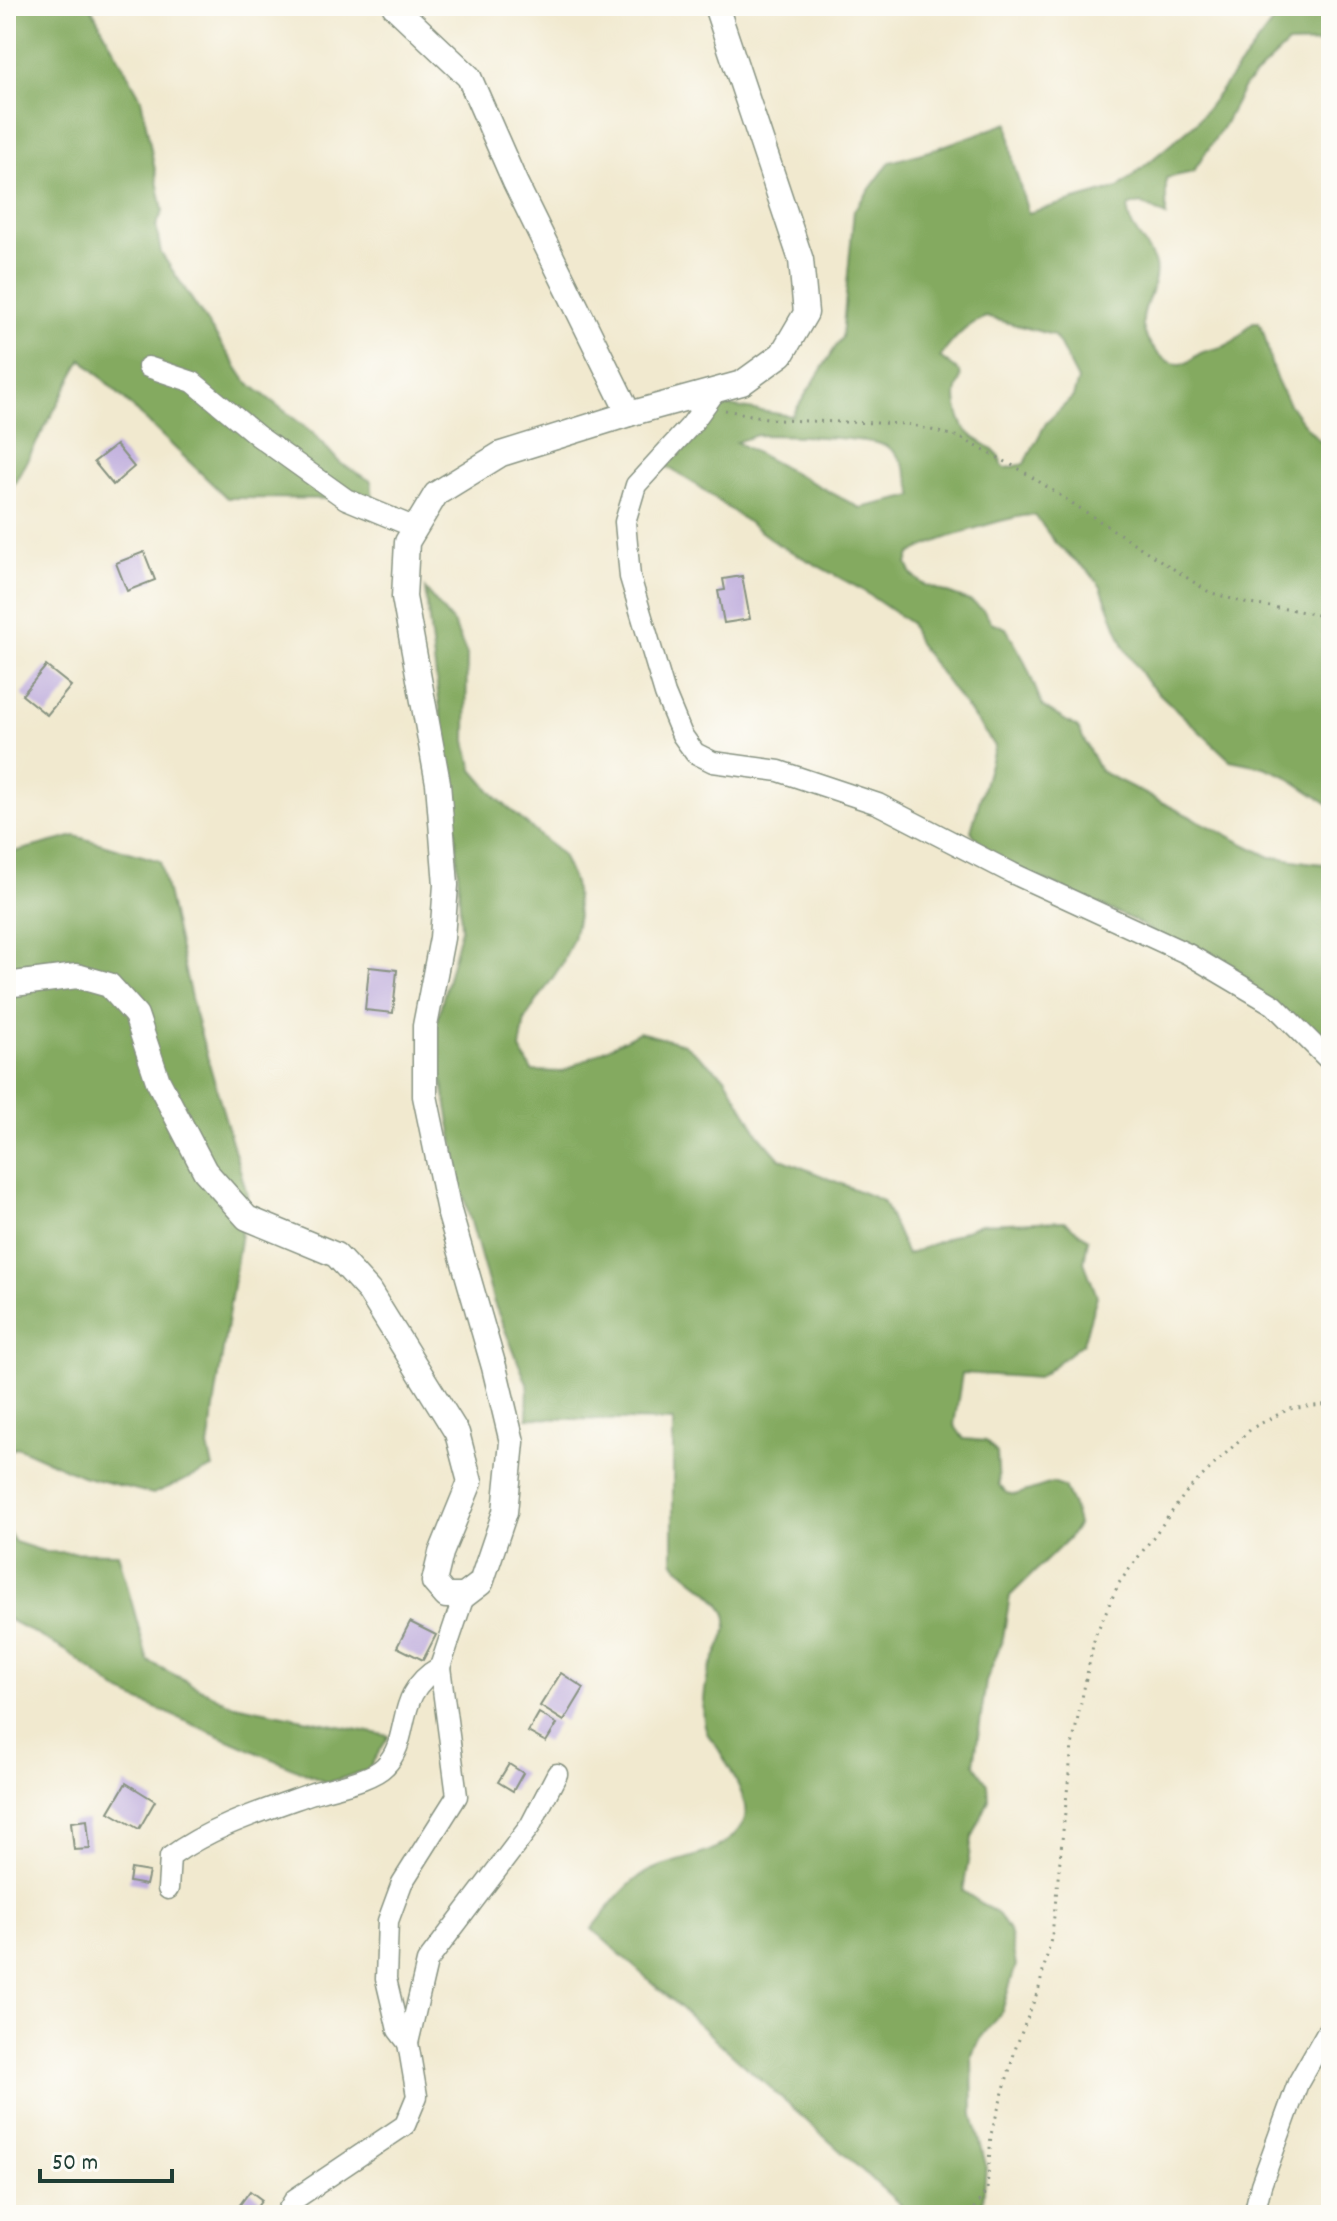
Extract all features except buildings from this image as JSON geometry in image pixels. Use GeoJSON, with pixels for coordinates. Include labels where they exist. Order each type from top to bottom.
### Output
{"type":"FeatureCollection","features":[{"type":"Feature","properties":{"kind":"street"},"geometry":{"type":"LineString","coordinates":[[394,6],[469,77],[515,182],[629,414]]}},
{"type":"Feature","properties":{"kind":"street"},"geometry":{"type":"LineString","coordinates":[[408,2043],[398,2030],[386,1979],[388,1921],[402,1883],[457,1796],[440,1667],[464,1596],[481,1583],[505,1512],[512,1442],[449,1211],[425,1096],[425,1026],[442,938],[446,885],[438,783],[404,597],[407,542],[436,494],[501,454],[629,414],[710,399],[742,383],[782,354],[806,313],[801,260],[716,6]]}},
{"type":"Feature","properties":{"kind":"street"},"geometry":{"type":"LineString","coordinates":[[148,367],[193,382],[258,436],[346,499],[416,528]]}},
{"type":"Feature","properties":{"kind":"street"},"geometry":{"type":"LineString","coordinates":[[710,399],[691,425],[636,485],[625,522],[630,577],[660,680],[682,735],[695,753],[713,762],[779,771],[878,804],[1012,873],[1188,954],[1274,1005],[1331,1062]]}},
{"type":"Feature","properties":{"kind":"street"},"geometry":{"type":"LineString","coordinates":[[6,985],[77,976],[109,985],[136,1015],[158,1081],[205,1171],[247,1218],[336,1255],[369,1291],[457,1433],[470,1482],[441,1553],[434,1582],[446,1596],[464,1596]]}},
{"type":"Feature","properties":{"kind":"street"},"geometry":{"type":"LineString","coordinates":[[168,1889],[170,1857],[195,1839],[310,1794],[373,1774],[386,1766],[396,1747],[406,1707],[425,1676],[440,1667]]}},
{"type":"Feature","properties":{"kind":"street"},"geometry":{"type":"LineString","coordinates":[[285,2215],[295,2199],[405,2125],[417,2096],[408,2043],[427,1962],[530,1826],[557,1774]]}},
{"type":"Feature","properties":{"kind":"street"},"geometry":{"type":"LineString","coordinates":[[1254,2215],[1261,2185],[1298,2083],[1331,2025]]}},
{"type":"Feature","properties":{"kind":"path"},"geometry":{"type":"LineString","coordinates":[[710,399],[777,420],[907,424],[959,437],[1021,470],[1209,592],[1248,604],[1331,618]]}},
{"type":"Feature","properties":{"kind":"path"},"geometry":{"type":"LineString","coordinates":[[969,2215],[987,2190],[991,2134],[1016,2047],[1039,1988],[1052,1935],[1072,1746],[1095,1636],[1119,1583],[1188,1490],[1252,1428],[1289,1409],[1331,1404]]}},
{"type":"Feature","properties":{"kind":"green space"},"geometry":{"type":"Polygon","coordinates":[[[6,6],[90,6],[141,98],[163,211],[156,226],[161,253],[246,381],[314,434],[340,463],[371,481],[373,499],[227,498],[82,359],[6,499],[6,6]]]}},
{"type":"Feature","properties":{"kind":"green space"},"geometry":{"type":"Polygon","coordinates":[[[1285,6],[1331,6],[1331,43],[1288,44],[1245,85],[1224,125],[1193,172],[1166,178],[1166,216],[1141,203],[1129,206],[1128,213],[1155,265],[1155,280],[1143,318],[1145,333],[1152,347],[1171,362],[1186,363],[1201,353],[1229,344],[1253,322],[1259,322],[1273,370],[1289,405],[1331,451],[1331,806],[1284,775],[1230,760],[1147,682],[1125,649],[1101,587],[1090,573],[1056,544],[1035,515],[991,524],[934,543],[910,554],[907,564],[912,575],[923,584],[972,602],[983,610],[991,622],[1006,628],[1024,660],[1043,707],[1078,728],[1100,771],[1270,857],[1331,864],[1331,1047],[1327,1041],[1133,920],[988,855],[971,831],[995,746],[918,643],[910,623],[859,588],[779,545],[666,466],[711,403],[792,416],[842,337],[854,210],[890,162],[1008,123],[1013,162],[1028,213],[1118,188],[1196,123],[1285,6]],[[986,317],[966,328],[940,357],[960,372],[956,398],[964,427],[996,453],[1003,467],[1007,468],[1024,464],[1046,423],[1073,397],[1078,380],[1053,335],[986,317]],[[757,435],[736,442],[860,508],[914,496],[902,463],[888,447],[846,439],[757,435]]]}},
{"type":"Feature","properties":{"kind":"green space"},"geometry":{"type":"Polygon","coordinates":[[[425,589],[454,624],[467,655],[466,741],[473,770],[497,798],[562,855],[574,883],[578,916],[573,939],[562,964],[525,1019],[520,1049],[532,1071],[562,1072],[639,1032],[684,1044],[725,1077],[759,1135],[779,1158],[883,1201],[907,1255],[980,1224],[1064,1221],[1088,1239],[1084,1262],[1097,1296],[1083,1343],[1038,1378],[962,1373],[954,1425],[964,1439],[986,1441],[997,1453],[999,1485],[1007,1493],[1015,1495],[1052,1483],[1064,1487],[1078,1524],[1067,1540],[1010,1596],[1003,1638],[986,1682],[974,1764],[988,1784],[989,1800],[972,1838],[963,1891],[999,1915],[1009,1931],[1016,1965],[1002,2011],[979,2040],[972,2055],[973,2115],[986,2165],[982,2215],[912,2215],[592,1929],[621,1893],[642,1875],[709,1851],[734,1835],[743,1823],[745,1806],[742,1795],[704,1724],[708,1675],[725,1635],[727,1619],[714,1597],[673,1561],[673,1421],[527,1418],[528,1386],[494,1303],[462,1190],[434,1033],[461,928],[456,836],[425,589]]]}},
{"type":"Feature","properties":{"kind":"green space"},"geometry":{"type":"Polygon","coordinates":[[[75,836],[160,861],[194,1011],[247,1194],[208,1447],[213,1468],[153,1494],[82,1476],[17,1447],[6,1453],[6,854],[75,836]]]}},
{"type":"Feature","properties":{"kind":"green space"},"geometry":{"type":"Polygon","coordinates":[[[6,1528],[15,1542],[46,1552],[118,1553],[148,1661],[230,1704],[389,1736],[368,1770],[327,1783],[121,1693],[65,1650],[6,1618],[6,1528]]]}}]}
